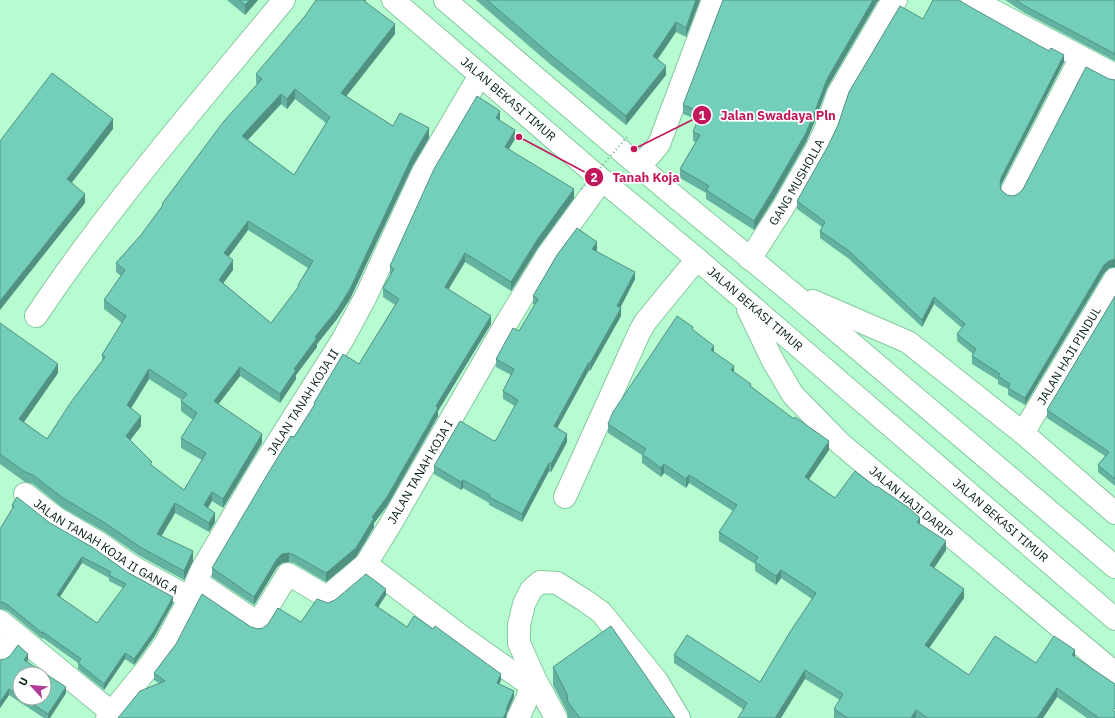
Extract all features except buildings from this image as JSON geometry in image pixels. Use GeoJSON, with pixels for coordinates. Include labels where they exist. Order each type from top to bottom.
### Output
{"type":"FeatureCollection","features":[{"type":"Feature","properties":{"kind":"street"},"geometry":{"type":"LineString","coordinates":[[36,316],[62,277],[136,180],[284,0]]}},
{"type":"Feature","properties":{"kind":"street","name":"JALAN BEKASI TIMUR"},"geometry":{"type":"LineString","coordinates":[[393,0],[602,180],[697,259],[1115,619]]}},
{"type":"Feature","properties":{"kind":"street"},"geometry":{"type":"LineString","coordinates":[[445,0],[667,190],[791,292],[1115,567]]}},
{"type":"Feature","properties":{"kind":"street"},"geometry":{"type":"LineString","coordinates":[[638,165],[649,156],[659,144],[713,0]]}},
{"type":"Feature","properties":{"kind":"street","name":"GANG MUSHOLLA"},"geometry":{"type":"LineString","coordinates":[[750,259],[784,206],[817,148],[838,94],[888,8],[896,0]]}},
{"type":"Feature","properties":{"kind":"street"},"geometry":{"type":"LineString","coordinates":[[973,0],[1115,75]]}},
{"type":"Feature","properties":{"kind":"street"},"geometry":{"type":"LineString","coordinates":[[1012,191],[1080,57]]}},
{"type":"Feature","properties":{"kind":"street","name":"JALAN TANAH KOJA II"},"geometry":{"type":"LineString","coordinates":[[109,715],[147,669],[165,644],[193,590],[201,571],[259,472],[343,339],[366,296],[424,172],[480,75]]}},
{"type":"Feature","properties":{"kind":"street"},"geometry":{"type":"LineString","coordinates":[[659,144],[662,170],[667,190]]}},
{"type":"Feature","properties":{"kind":"street","name":"JALAN TANAH KOJA I"},"geometry":{"type":"LineString","coordinates":[[193,590],[258,623],[288,574],[328,597],[366,564],[504,326],[543,263],[602,180]]}},
{"type":"Feature","properties":{"kind":"street"},"geometry":{"type":"LineString","coordinates":[[566,497],[640,331],[646,321],[697,259]]}},
{"type":"Feature","properties":{"kind":"street","name":"JALAN HAJI PINDUL"},"geometry":{"type":"LineString","coordinates":[[1023,433],[1115,279]]}},
{"type":"Feature","properties":{"kind":"street"},"geometry":{"type":"LineString","coordinates":[[791,292],[908,342],[1023,433],[1115,513]]}},
{"type":"Feature","properties":{"kind":"street","name":"JALAN HAJI DARIP"},"geometry":{"type":"LineString","coordinates":[[744,300],[773,361],[793,395],[841,444],[1115,673]]}},
{"type":"Feature","properties":{"kind":"street","name":"JALAN TANAH KOJA II GANG A"},"geometry":{"type":"LineString","coordinates":[[24,494],[56,518],[99,543],[133,567],[193,590]]}},
{"type":"Feature","properties":{"kind":"street"},"geometry":{"type":"LineString","coordinates":[[366,564],[461,636],[526,682],[529,686],[529,691],[518,718]]}},
{"type":"Feature","properties":{"kind":"street"},"geometry":{"type":"LineString","coordinates":[[556,718],[535,679],[519,643],[518,625],[524,604],[531,590],[540,582],[557,583],[601,612],[657,681],[680,718]]}},
{"type":"Feature","properties":{"kind":"street"},"geometry":{"type":"LineString","coordinates":[[0,654],[8,627],[109,715]]}},
{"type":"Feature","properties":{"kind":"path"},"geometry":{"type":"LineString","coordinates":[[582,189],[627,137]]}},
{"type":"Feature","properties":{"kind":"place","name":"Tanah Koja"},"geometry":{"type":"Point","coordinates":[519,137]}},
{"type":"Feature","properties":{"kind":"place","name":"Jalan Swadaya Pln"},"geometry":{"type":"Point","coordinates":[634,149]}}]}
